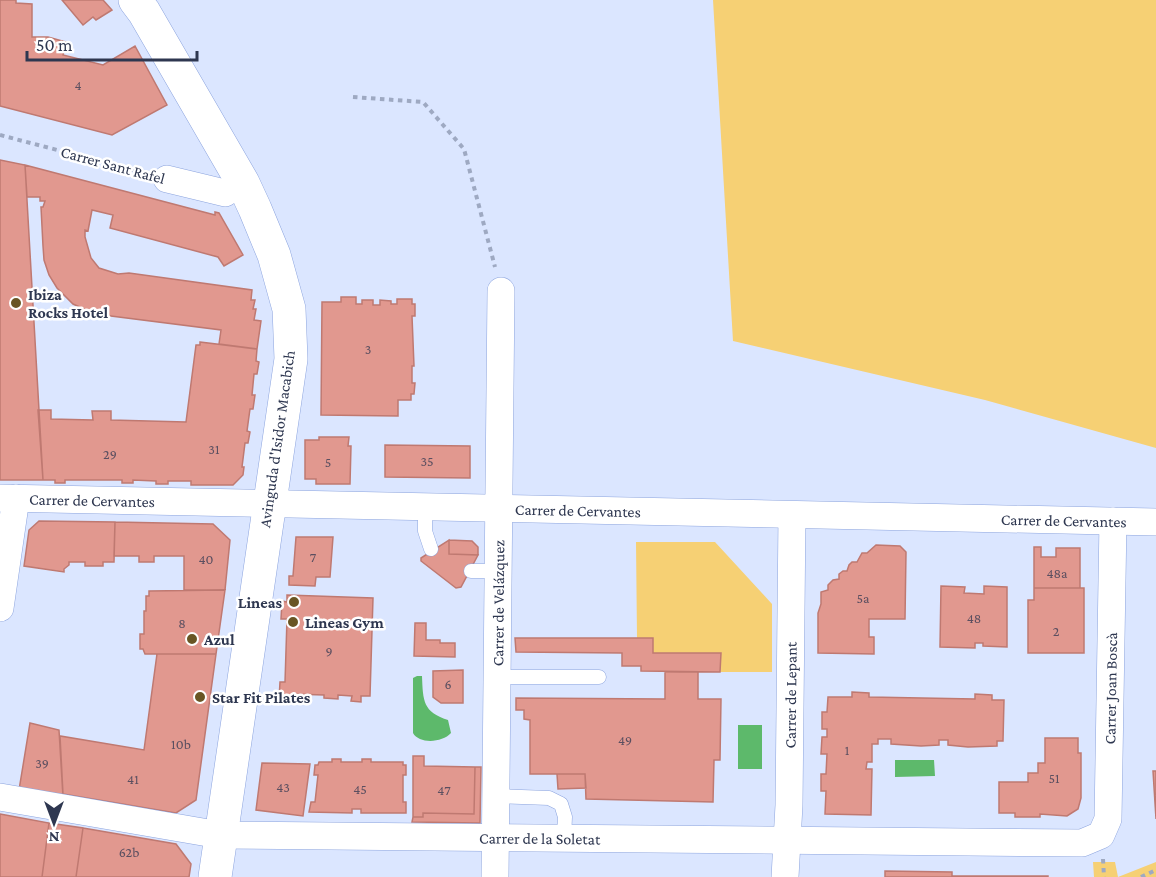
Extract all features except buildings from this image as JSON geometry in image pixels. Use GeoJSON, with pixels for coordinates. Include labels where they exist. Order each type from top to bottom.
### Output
{"type":"FeatureCollection","features":[{"type":"Feature","properties":{"kind":"street","name":"Avinguda d'Isidor Macabich"},"geometry":{"type":"LineString","coordinates":[[135,0],[243,183],[274,255],[290,309],[291,359],[214,877]]}},
{"type":"Feature","properties":{"kind":"street","name":"Carrer Sant Rafel"},"geometry":{"type":"LineString","coordinates":[[166,179],[225,193]]}},
{"type":"Feature","properties":{"kind":"street","name":"Carrer de Velázquez"},"geometry":{"type":"LineString","coordinates":[[495,877],[501,291]]}},
{"type":"Feature","properties":{"kind":"street","name":"Carrer de Cervantes"},"geometry":{"type":"LineString","coordinates":[[8,498],[1156,522]]}},
{"type":"Feature","properties":{"kind":"street"},"geometry":{"type":"LineString","coordinates":[[0,608],[8,498]]}},
{"type":"Feature","properties":{"kind":"street","name":"Carrer de Lepant"},"geometry":{"type":"LineString","coordinates":[[785,877],[792,515]]}},
{"type":"Feature","properties":{"kind":"street","name":"Carrer Joan Boscà"},"geometry":{"type":"LineString","coordinates":[[1082,843],[1101,835],[1108,819],[1113,521]]}},
{"type":"Feature","properties":{"kind":"street","name":"Carrer de la Soletat"},"geometry":{"type":"LineString","coordinates":[[0,797],[220,835],[1082,843]]}},
{"type":"Feature","properties":{"kind":"lane"},"geometry":{"type":"LineString","coordinates":[[425,507],[425,531],[431,549]]}},
{"type":"Feature","properties":{"kind":"lane"},"geometry":{"type":"LineString","coordinates":[[471,572],[497,572]]}},
{"type":"Feature","properties":{"kind":"lane"},"geometry":{"type":"LineString","coordinates":[[498,677],[599,677]]}},
{"type":"Feature","properties":{"kind":"lane"},"geometry":{"type":"LineString","coordinates":[[496,796],[549,798],[561,804],[565,817],[564,838]]}},
{"type":"Feature","properties":{"kind":"path"},"geometry":{"type":"LineString","coordinates":[[353,97],[423,102],[464,149],[501,291]]}},
{"type":"Feature","properties":{"kind":"path","name":"Carrer Sant Rafel"},"geometry":{"type":"LineString","coordinates":[[0,135],[166,179]]}},
{"type":"Feature","properties":{"kind":"path"},"geometry":{"type":"LineString","coordinates":[[1141,877],[1156,870]]}},
{"type":"Feature","properties":{"kind":"shaded area"},"geometry":{"type":"Polygon","coordinates":[[[713,0],[1156,0],[1156,448],[985,400],[733,341],[713,0]]]}},
{"type":"Feature","properties":{"kind":"shaded area"},"geometry":{"type":"Polygon","coordinates":[[[636,542],[715,542],[772,604],[772,672],[720,672],[721,653],[653,653],[653,638],[637,638],[636,542]]]}},
{"type":"Feature","properties":{"kind":"shaded area"},"geometry":{"type":"Polygon","coordinates":[[[422,676],[424,699],[429,709],[448,720],[451,733],[442,739],[431,741],[420,739],[413,733],[413,678],[422,676]]]}},
{"type":"Feature","properties":{"kind":"shaded area"},"geometry":{"type":"Polygon","coordinates":[[[738,725],[762,725],[762,769],[738,769],[738,725]]]}},
{"type":"Feature","properties":{"kind":"shaded area"},"geometry":{"type":"Polygon","coordinates":[[[895,760],[934,760],[935,776],[895,777],[895,760]]]}},
{"type":"Feature","properties":{"kind":"shaded area"},"geometry":{"type":"Polygon","coordinates":[[[1093,862],[1115,862],[1118,877],[1094,877],[1093,862]]]}},
{"type":"Feature","properties":{"kind":"shaded area"},"geometry":{"type":"Polygon","coordinates":[[[1156,862],[1156,877],[1118,877],[1156,862]]]}},
{"type":"Feature","properties":{"kind":"place","name":"Ibiza Rocks Hotel"},"geometry":{"type":"Point","coordinates":[16,303]}},
{"type":"Feature","properties":{"kind":"place","name":"Lineas"},"geometry":{"type":"Point","coordinates":[294,602]}},
{"type":"Feature","properties":{"kind":"place","name":"Lineas Gym"},"geometry":{"type":"Point","coordinates":[293,622]}},
{"type":"Feature","properties":{"kind":"place","name":"Azul"},"geometry":{"type":"Point","coordinates":[192,639]}},
{"type":"Feature","properties":{"kind":"place","name":"Star Fit Pilates"},"geometry":{"type":"Point","coordinates":[200,697]}}]}
